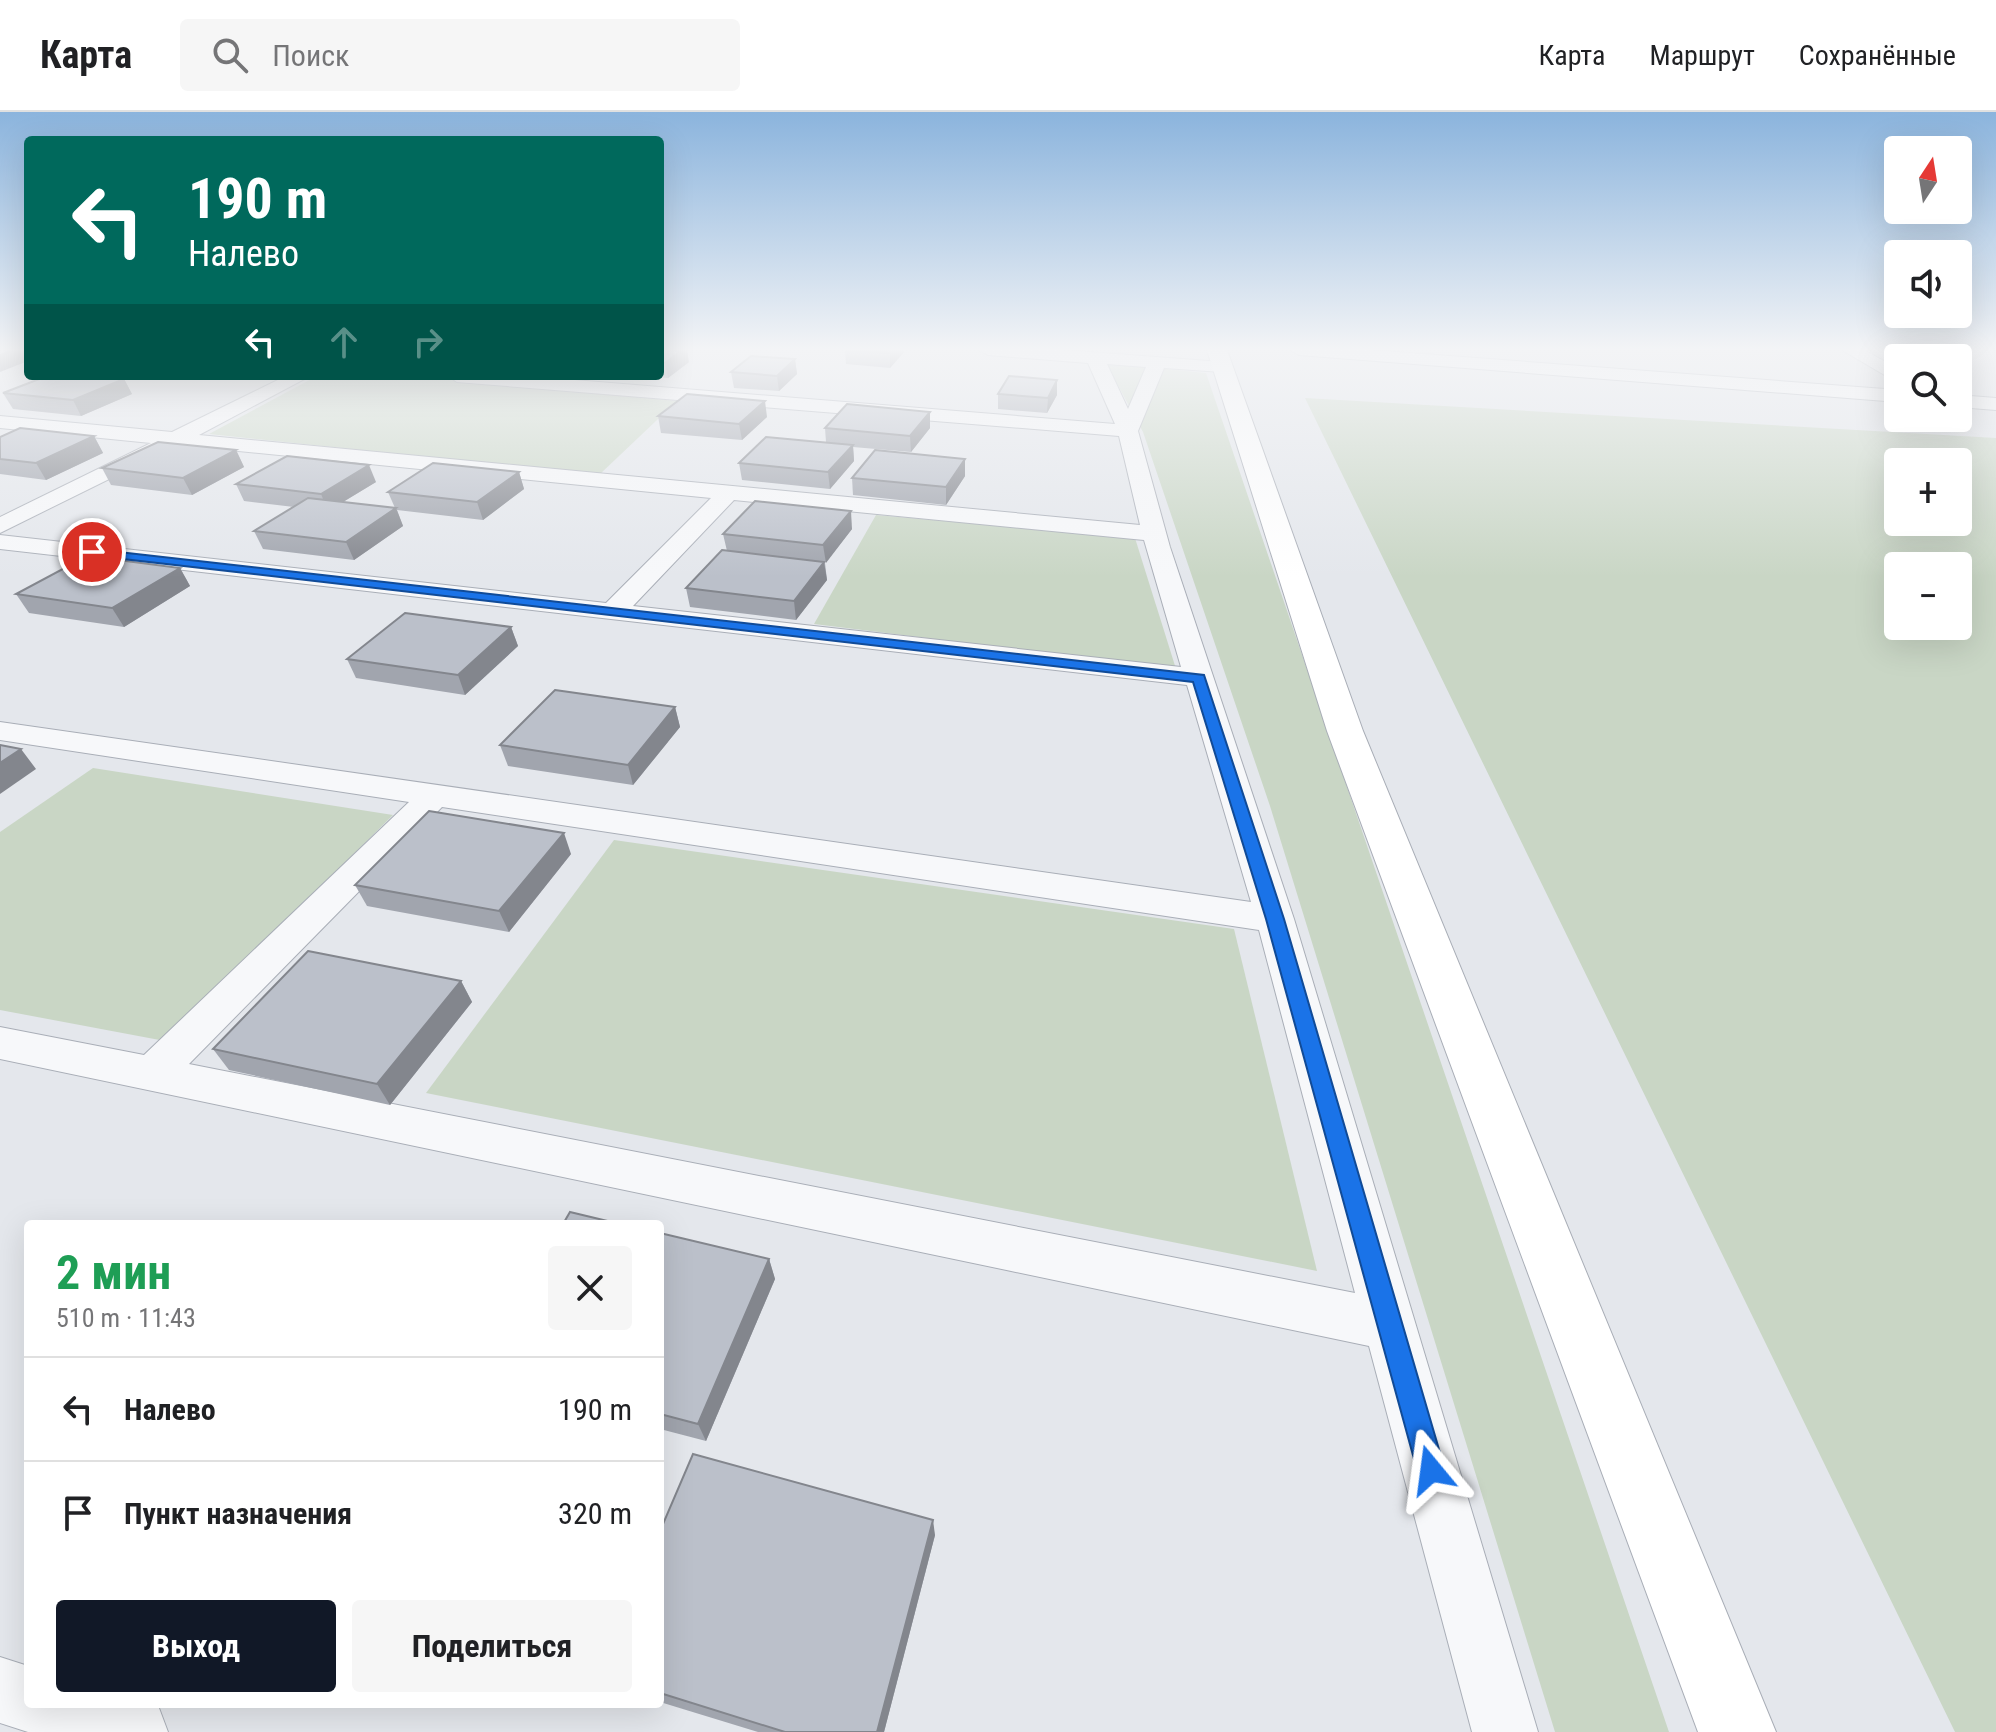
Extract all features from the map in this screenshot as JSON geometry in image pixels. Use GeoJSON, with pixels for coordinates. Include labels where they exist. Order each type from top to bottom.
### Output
{"type":"FeatureCollection","features":[{"type":"Feature","properties":{"kind":"main road"},"geometry":{"type":"LineString","coordinates":[[1242,426],[1345,731],[1737,1732]]}},
{"type":"Feature","properties":{"kind":"street"},"geometry":{"type":"LineString","coordinates":[[37,426],[1155,534]]}},
{"type":"Feature","properties":{"kind":"street"},"geometry":{"type":"LineString","coordinates":[[0,526],[202,426]]}},
{"type":"Feature","properties":{"kind":"street"},"geometry":{"type":"LineString","coordinates":[[1062,426],[1128,431]]}},
{"type":"Feature","properties":{"kind":"street"},"geometry":{"type":"LineString","coordinates":[[1126,426],[1155,534],[1275,919],[1505,1732]]}},
{"type":"Feature","properties":{"kind":"street"},"geometry":{"type":"LineString","coordinates":[[1128,431],[1130,426]]}},
{"type":"Feature","properties":{"kind":"street"},"geometry":{"type":"LineString","coordinates":[[612,612],[728,493]]}},
{"type":"Feature","properties":{"kind":"street"},"geometry":{"type":"LineString","coordinates":[[0,542],[1199,678]]}},
{"type":"Feature","properties":{"kind":"street"},"geometry":{"type":"LineString","coordinates":[[0,731],[1275,919]]}},
{"type":"Feature","properties":{"kind":"street"},"geometry":{"type":"LineString","coordinates":[[152,1074],[435,795]]}},
{"type":"Feature","properties":{"kind":"street"},"geometry":{"type":"LineString","coordinates":[[0,1043],[1390,1325]]}},
{"type":"Feature","properties":{"kind":"street"},"geometry":{"type":"LineString","coordinates":[[0,1690],[24,1698]]}},
{"type":"Feature","properties":{"kind":"street"},"geometry":{"type":"LineString","coordinates":[[57,1708],[135,1732]]}},
{"type":"Feature","properties":{"kind":"green space"},"geometry":{"type":"Polygon","coordinates":[[[225,426],[651,426],[599,475],[209,434],[225,426]]]}},
{"type":"Feature","properties":{"kind":"green space"},"geometry":{"type":"Polygon","coordinates":[[[1140,426],[1224,426],[1669,1732],[1555,1732],[1270,806],[1140,426]]]}},
{"type":"Feature","properties":{"kind":"green space"},"geometry":{"type":"Polygon","coordinates":[[[1318,426],[1782,426],[1996,438],[1996,1732],[1955,1732],[1318,426]]]}},
{"type":"Feature","properties":{"kind":"green space"},"geometry":{"type":"Polygon","coordinates":[[[876,515],[1135,538],[1176,669],[814,624],[876,515]]]}},
{"type":"Feature","properties":{"kind":"green space"},"geometry":{"type":"Polygon","coordinates":[[[93,768],[393,815],[165,1041],[0,1010],[0,832],[93,768]]]}},
{"type":"Feature","properties":{"kind":"green space"},"geometry":{"type":"Polygon","coordinates":[[[614,840],[1234,929],[1317,1271],[426,1093],[614,840]]]}},
{"type":"Feature","properties":{"kind":"building"},"geometry":{"type":"Polygon","coordinates":[[[827,426],[919,426],[910,436],[825,428],[827,426]]]}},
{"type":"Feature","properties":{"kind":"building"},"geometry":{"type":"Polygon","coordinates":[[[20,428],[94,436],[36,463],[0,459],[0,437],[20,428]]]}},
{"type":"Feature","properties":{"kind":"building"},"geometry":{"type":"Polygon","coordinates":[[[766,437],[853,445],[828,472],[739,463],[766,437]]]}},
{"type":"Feature","properties":{"kind":"building"},"geometry":{"type":"Polygon","coordinates":[[[158,442],[236,450],[183,478],[102,468],[158,442]]]}},
{"type":"Feature","properties":{"kind":"building"},"geometry":{"type":"Polygon","coordinates":[[[875,450],[965,459],[946,487],[852,478],[875,450]]]}},
{"type":"Feature","properties":{"kind":"building"},"geometry":{"type":"Polygon","coordinates":[[[287,456],[369,465],[321,494],[236,484],[287,456]]]}},
{"type":"Feature","properties":{"kind":"building"},"geometry":{"type":"Polygon","coordinates":[[[433,463],[519,472],[477,502],[388,492],[433,463]]]}},
{"type":"Feature","properties":{"kind":"building"},"geometry":{"type":"Polygon","coordinates":[[[308,498],[396,508],[346,542],[254,531],[308,498]]]}},
{"type":"Feature","properties":{"kind":"building"},"geometry":{"type":"Polygon","coordinates":[[[755,501],[851,511],[823,545],[723,534],[755,501]]]}},
{"type":"Feature","properties":{"kind":"building"},"geometry":{"type":"Polygon","coordinates":[[[722,550],[824,562],[794,601],[686,588],[722,550]]]}},
{"type":"Feature","properties":{"kind":"building"},"geometry":{"type":"Polygon","coordinates":[[[87,556],[180,568],[112,608],[16,594],[87,556]]]}},
{"type":"Feature","properties":{"kind":"building"},"geometry":{"type":"Polygon","coordinates":[[[405,613],[511,627],[458,675],[347,659],[405,613]]]}},
{"type":"Feature","properties":{"kind":"building"},"geometry":{"type":"Polygon","coordinates":[[[555,690],[675,707],[628,765],[500,745],[555,690]]]}},
{"type":"Feature","properties":{"kind":"building"},"geometry":{"type":"Polygon","coordinates":[[[0,745],[21,749],[0,763],[0,745]]]}},
{"type":"Feature","properties":{"kind":"building"},"geometry":{"type":"Polygon","coordinates":[[[429,811],[564,833],[499,911],[355,885],[429,811]]]}},
{"type":"Feature","properties":{"kind":"building"},"geometry":{"type":"Polygon","coordinates":[[[308,951],[461,981],[377,1084],[213,1049],[308,951]]]}},
{"type":"Feature","properties":{"kind":"building"},"geometry":{"type":"Polygon","coordinates":[[[570,1212],[603,1220],[565,1220],[570,1212]]]}},
{"type":"Feature","properties":{"kind":"building"},"geometry":{"type":"Polygon","coordinates":[[[664,1234],[769,1259],[698,1424],[664,1415],[664,1234]]]}},
{"type":"Feature","properties":{"kind":"building"},"geometry":{"type":"Polygon","coordinates":[[[693,1454],[933,1520],[877,1732],[785,1732],[664,1694],[664,1522],[693,1454]]]}},
{"type":"Feature","properties":{"kind":"route"},"geometry":{"type":"LineString","coordinates":[[92,552],[1199,678],[1275,919],[1431,1470]]}}]}
